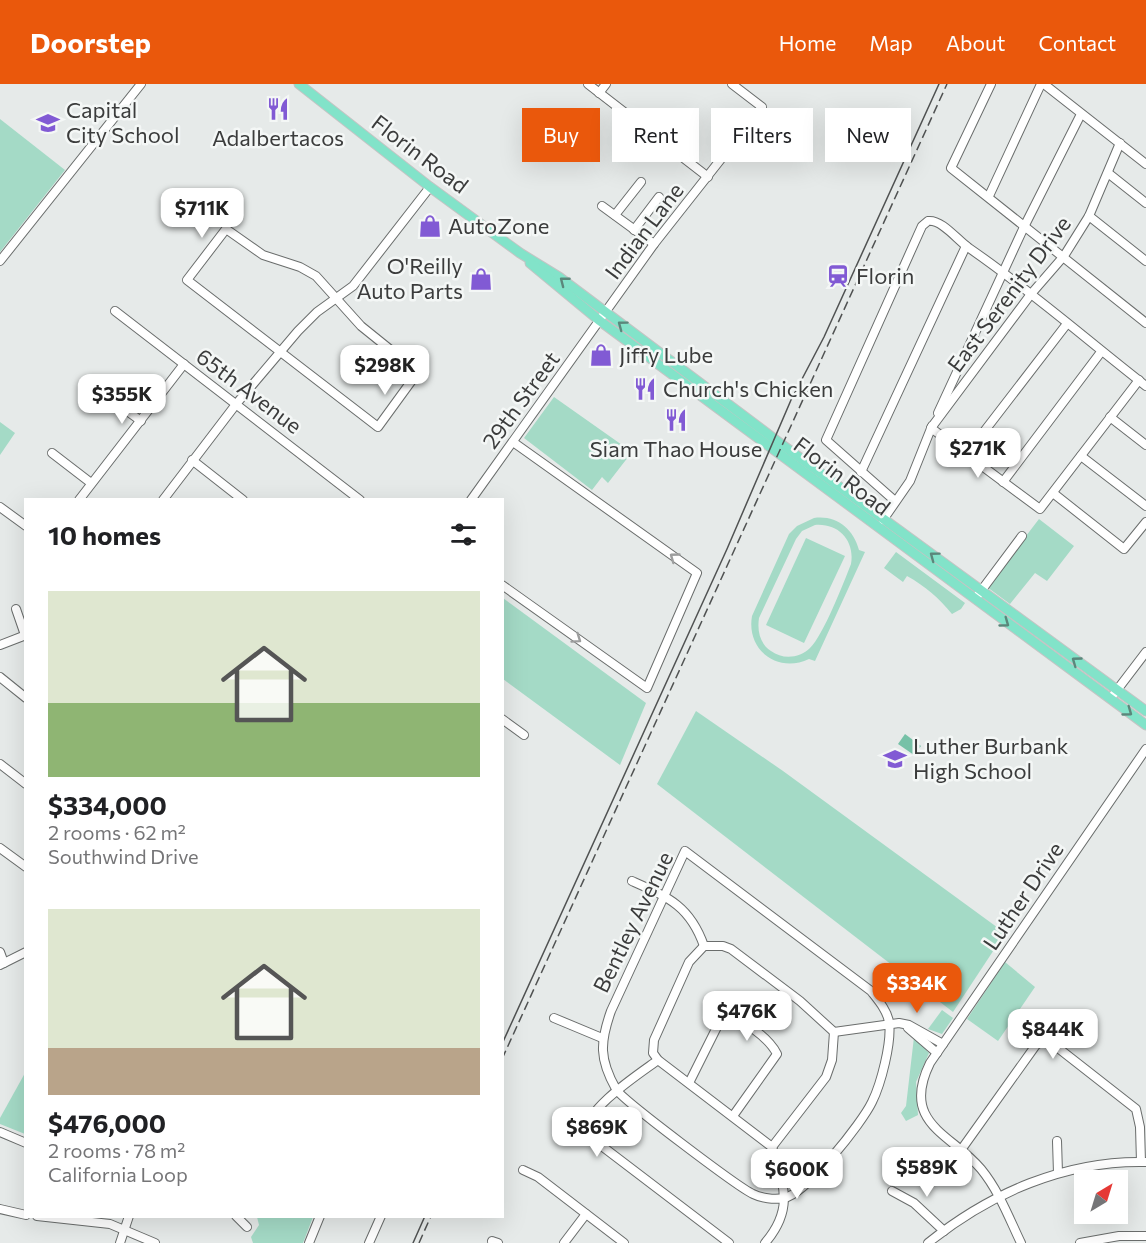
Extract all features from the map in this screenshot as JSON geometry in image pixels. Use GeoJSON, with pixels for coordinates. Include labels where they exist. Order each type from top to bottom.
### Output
{"type":"FeatureCollection","features":[{"type":"Feature","properties":{"kind":"main road","name":"Florin Road"},"geometry":{"type":"LineString","coordinates":[[299,84],[430,187],[520,253],[545,278],[603,317],[1146,711]]}},
{"type":"Feature","properties":{"kind":"main road","name":"Florin Road"},"geometry":{"type":"LineString","coordinates":[[603,317],[868,521],[1146,725]]}},
{"type":"Feature","properties":{"kind":"main road"},"geometry":{"type":"LineString","coordinates":[[868,521],[883,520]]}},
{"type":"Feature","properties":{"kind":"street"},"geometry":{"type":"LineString","coordinates":[[0,261],[141,84]]}},
{"type":"Feature","properties":{"kind":"street"},"geometry":{"type":"LineString","coordinates":[[588,84],[708,177]]}},
{"type":"Feature","properties":{"kind":"street"},"geometry":{"type":"LineString","coordinates":[[599,93],[606,84]]}},
{"type":"Feature","properties":{"kind":"street","name":"Indian Lane"},"geometry":{"type":"LineString","coordinates":[[603,317],[654,244],[762,107],[733,84]]}},
{"type":"Feature","properties":{"kind":"street"},"geometry":{"type":"LineString","coordinates":[[991,84],[951,168],[1146,323]]}},
{"type":"Feature","properties":{"kind":"street"},"geometry":{"type":"LineString","coordinates":[[989,196],[1042,84],[1146,164]]}},
{"type":"Feature","properties":{"kind":"street"},"geometry":{"type":"LineString","coordinates":[[883,520],[910,481],[931,428],[1024,227],[1081,114]]}},
{"type":"Feature","properties":{"kind":"street","name":"East Serenity Drive"},"geometry":{"type":"LineString","coordinates":[[931,428],[1031,294],[1064,256],[1089,216],[1120,143]]}},
{"type":"Feature","properties":{"kind":"street"},"geometry":{"type":"LineString","coordinates":[[1108,173],[1146,202]]}},
{"type":"Feature","properties":{"kind":"street"},"geometry":{"type":"LineString","coordinates":[[615,215],[641,182]]}},
{"type":"Feature","properties":{"kind":"street"},"geometry":{"type":"LineString","coordinates":[[164,498],[237,403],[308,320],[353,286],[430,187]]}},
{"type":"Feature","properties":{"kind":"street"},"geometry":{"type":"LineString","coordinates":[[634,230],[659,197]]}},
{"type":"Feature","properties":{"kind":"street"},"geometry":{"type":"LineString","coordinates":[[603,206],[654,244]]}},
{"type":"Feature","properties":{"kind":"street"},"geometry":{"type":"LineString","coordinates":[[1089,216],[1146,261]]}},
{"type":"Feature","properties":{"kind":"street"},"geometry":{"type":"LineString","coordinates":[[895,501],[826,440],[922,226],[928,221],[936,222],[966,246],[1005,272],[1066,325],[1146,386]]}},
{"type":"Feature","properties":{"kind":"street"},"geometry":{"type":"LineString","coordinates":[[226,229],[263,255],[308,271],[324,282],[338,299],[374,337],[418,372],[378,427],[187,279],[226,229]]}},
{"type":"Feature","properties":{"kind":"street"},"geometry":{"type":"LineString","coordinates":[[861,472],[966,246]]}},
{"type":"Feature","properties":{"kind":"street","name":"65th Avenue"},"geometry":{"type":"LineString","coordinates":[[115,311],[357,498]]}},
{"type":"Feature","properties":{"kind":"street","name":"29th Street"},"geometry":{"type":"LineString","coordinates":[[472,498],[603,317]]}},
{"type":"Feature","properties":{"kind":"street"},"geometry":{"type":"LineString","coordinates":[[966,455],[1066,325]]}},
{"type":"Feature","properties":{"kind":"street"},"geometry":{"type":"LineString","coordinates":[[1003,482],[1101,352]]}},
{"type":"Feature","properties":{"kind":"street"},"geometry":{"type":"LineString","coordinates":[[80,498],[184,364]]}},
{"type":"Feature","properties":{"kind":"street"},"geometry":{"type":"LineString","coordinates":[[931,428],[1040,509],[1139,380]]}},
{"type":"Feature","properties":{"kind":"street"},"geometry":{"type":"LineString","coordinates":[[101,392],[141,421]]}},
{"type":"Feature","properties":{"kind":"street"},"geometry":{"type":"LineString","coordinates":[[1110,417],[1146,445]]}},
{"type":"Feature","properties":{"kind":"street"},"geometry":{"type":"LineString","coordinates":[[504,586],[647,688],[697,573],[513,442]]}},
{"type":"Feature","properties":{"kind":"street"},"geometry":{"type":"LineString","coordinates":[[52,453],[91,483]]}},
{"type":"Feature","properties":{"kind":"street"},"geometry":{"type":"LineString","coordinates":[[1081,456],[1146,506]]}},
{"type":"Feature","properties":{"kind":"street"},"geometry":{"type":"LineString","coordinates":[[192,460],[240,498]]}},
{"type":"Feature","properties":{"kind":"street"},"geometry":{"type":"LineString","coordinates":[[1053,493],[1124,549],[1146,522]]}},
{"type":"Feature","properties":{"kind":"street"},"geometry":{"type":"LineString","coordinates":[[0,507],[24,525]]}},
{"type":"Feature","properties":{"kind":"street"},"geometry":{"type":"LineString","coordinates":[[974,600],[1022,536]]}},
{"type":"Feature","properties":{"kind":"street"},"geometry":{"type":"LineString","coordinates":[[16,609],[24,632]]}},
{"type":"Feature","properties":{"kind":"street"},"geometry":{"type":"LineString","coordinates":[[0,645],[24,635]]}},
{"type":"Feature","properties":{"kind":"street"},"geometry":{"type":"LineString","coordinates":[[1110,699],[1146,652]]}},
{"type":"Feature","properties":{"kind":"street"},"geometry":{"type":"LineString","coordinates":[[0,677],[24,696]]}},
{"type":"Feature","properties":{"kind":"street"},"geometry":{"type":"LineString","coordinates":[[504,720],[524,735]]}},
{"type":"Feature","properties":{"kind":"street","name":"Luther Drive"},"geometry":{"type":"LineString","coordinates":[[1021,1243],[999,1197],[980,1168],[936,1131],[925,1111],[923,1081],[937,1053],[1146,749]]}},
{"type":"Feature","properties":{"kind":"street"},"geometry":{"type":"LineString","coordinates":[[0,764],[24,782]]}},
{"type":"Feature","properties":{"kind":"street"},"geometry":{"type":"LineString","coordinates":[[0,848],[24,866]]}},
{"type":"Feature","properties":{"kind":"street","name":"Bentley Avenue"},"geometry":{"type":"LineString","coordinates":[[618,1092],[604,1062],[602,1038],[611,1011],[685,851],[871,991],[884,1010],[889,1024]]}},
{"type":"Feature","properties":{"kind":"street"},"geometry":{"type":"LineString","coordinates":[[632,881],[664,895],[692,917],[705,946]]}},
{"type":"Feature","properties":{"kind":"street"},"geometry":{"type":"LineString","coordinates":[[765,1243],[784,1215],[784,1198],[772,1147],[658,1060],[653,1053],[654,1040],[689,962],[705,946],[723,946],[731,950],[800,1001],[834,1032]]}},
{"type":"Feature","properties":{"kind":"street"},"geometry":{"type":"LineString","coordinates":[[0,952],[2,964],[24,953]]}},
{"type":"Feature","properties":{"kind":"street"},"geometry":{"type":"LineString","coordinates":[[689,1083],[723,1015],[733,1016],[772,1044],[777,1054],[733,1116]]}},
{"type":"Feature","properties":{"kind":"street"},"geometry":{"type":"LineString","coordinates":[[554,1017],[602,1038]]}},
{"type":"Feature","properties":{"kind":"street"},"geometry":{"type":"LineString","coordinates":[[834,1032],[899,1023],[909,1025],[944,1044]]}},
{"type":"Feature","properties":{"kind":"street"},"geometry":{"type":"LineString","coordinates":[[899,1023],[937,1053]]}},
{"type":"Feature","properties":{"kind":"street"},"geometry":{"type":"LineString","coordinates":[[618,1092],[751,1194],[763,1198],[784,1198],[811,1181],[871,1104],[885,1058],[889,1024]]}},
{"type":"Feature","properties":{"kind":"street"},"geometry":{"type":"LineString","coordinates":[[772,1147],[826,1077],[832,1060],[834,1032]]}},
{"type":"Feature","properties":{"kind":"street"},"geometry":{"type":"LineString","coordinates":[[928,1243],[999,1197],[1058,1173],[1098,1165],[1143,1162],[1136,1109],[1053,1044],[1044,1040],[1036,1045],[961,1150]]}},
{"type":"Feature","properties":{"kind":"street"},"geometry":{"type":"LineString","coordinates":[[658,1060],[595,1109],[586,1122],[586,1134],[729,1243]]}},
{"type":"Feature","properties":{"kind":"street"},"geometry":{"type":"LineString","coordinates":[[0,1132],[24,1142]]}},
{"type":"Feature","properties":{"kind":"street"},"geometry":{"type":"LineString","coordinates":[[1057,1141],[1058,1173]]}},
{"type":"Feature","properties":{"kind":"street"},"geometry":{"type":"LineString","coordinates":[[523,1170],[538,1177],[624,1243]]}},
{"type":"Feature","properties":{"kind":"street"},"geometry":{"type":"LineString","coordinates":[[892,1191],[914,1203],[944,1231]]}},
{"type":"Feature","properties":{"kind":"street"},"geometry":{"type":"LineString","coordinates":[[0,1209],[24,1215]]}},
{"type":"Feature","properties":{"kind":"street"},"geometry":{"type":"LineString","coordinates":[[564,1243],[586,1214]]}},
{"type":"Feature","properties":{"kind":"street"},"geometry":{"type":"LineString","coordinates":[[59,1218],[93,1221],[124,1230],[155,1243]]}},
{"type":"Feature","properties":{"kind":"street"},"geometry":{"type":"LineString","coordinates":[[120,1243],[128,1218]]}},
{"type":"Feature","properties":{"kind":"street"},"geometry":{"type":"LineString","coordinates":[[238,1218],[247,1227]]}},
{"type":"Feature","properties":{"kind":"street"},"geometry":{"type":"LineString","coordinates":[[309,1243],[319,1218]]}},
{"type":"Feature","properties":{"kind":"street"},"geometry":{"type":"LineString","coordinates":[[369,1243],[380,1218]]}},
{"type":"Feature","properties":{"kind":"street"},"geometry":{"type":"LineString","coordinates":[[1080,1243],[1119,1236],[1146,1236]]}},
{"type":"Feature","properties":{"kind":"shaded area"},"geometry":{"type":"Polygon","coordinates":[[[0,119],[65,170],[0,252],[0,119]]]}},
{"type":"Feature","properties":{"kind":"shaded area"},"geometry":{"type":"Polygon","coordinates":[[[554,397],[632,452],[608,483],[602,477],[592,490],[524,438],[554,397]]]}},
{"type":"Feature","properties":{"kind":"shaded area"},"geometry":{"type":"Polygon","coordinates":[[[0,422],[15,433],[0,455],[0,422]]]}},
{"type":"Feature","properties":{"kind":"shaded area"},"geometry":{"type":"Polygon","coordinates":[[[814,518],[836,521],[848,529],[859,550],[865,552],[815,661],[809,659],[797,663],[786,663],[776,661],[759,649],[751,628],[752,616],[789,534],[797,526],[814,518]],[[815,525],[802,531],[796,539],[759,618],[758,628],[762,641],[767,648],[781,656],[791,657],[801,654],[815,642],[833,608],[851,564],[852,556],[844,535],[824,525],[815,525]]]}},
{"type":"Feature","properties":{"kind":"shaded area"},"geometry":{"type":"Polygon","coordinates":[[[1039,519],[1074,546],[1047,581],[1035,573],[1010,604],[987,587],[1039,519]]]}},
{"type":"Feature","properties":{"kind":"shaded area"},"geometry":{"type":"Polygon","coordinates":[[[806,538],[845,556],[804,643],[766,625],[806,538]]]}},
{"type":"Feature","properties":{"kind":"shaded area"},"geometry":{"type":"Polygon","coordinates":[[[896,552],[965,603],[961,609],[952,614],[920,584],[907,576],[903,582],[884,568],[896,552]]]}},
{"type":"Feature","properties":{"kind":"shaded area"},"geometry":{"type":"Polygon","coordinates":[[[504,599],[646,703],[620,765],[504,680],[504,599]]]}},
{"type":"Feature","properties":{"kind":"shaded area"},"geometry":{"type":"Polygon","coordinates":[[[696,711],[783,771],[1005,933],[953,1012],[657,784],[696,711]]]}},
{"type":"Feature","properties":{"kind":"shaded area"},"geometry":{"type":"Polygon","coordinates":[[[905,734],[921,746],[914,755],[898,744],[905,734]]]}},
{"type":"Feature","properties":{"kind":"shaded area"},"geometry":{"type":"Polygon","coordinates":[[[1005,962],[1035,987],[998,1041],[967,1019],[1005,962]]]}},
{"type":"Feature","properties":{"kind":"shaded area"},"geometry":{"type":"Polygon","coordinates":[[[942,1010],[953,1018],[942,1034],[928,1029],[942,1010]]]}},
{"type":"Feature","properties":{"kind":"shaded area"},"geometry":{"type":"Polygon","coordinates":[[[914,1037],[929,1053],[916,1082],[918,1115],[906,1121],[901,1113],[906,1106],[914,1037]]]}},
{"type":"Feature","properties":{"kind":"shaded area"},"geometry":{"type":"Polygon","coordinates":[[[24,1075],[24,1134],[0,1124],[0,1118],[24,1075]]]}},
{"type":"Feature","properties":{"kind":"shaded area"},"geometry":{"type":"Polygon","coordinates":[[[257,1218],[313,1218],[303,1243],[253,1243],[251,1237],[259,1225],[257,1218]]]}},
{"type":"Feature","properties":{"kind":"tram line"},"geometry":{"type":"LineString","coordinates":[[504,1040],[727,549],[791,400],[824,337],[939,84]]}},
{"type":"Feature","properties":{"kind":"tram line"},"geometry":{"type":"LineString","coordinates":[[413,1243],[424,1218]]}},
{"type":"Feature","properties":{"kind":"railway"},"geometry":{"type":"LineString","coordinates":[[504,1055],[947,84]]}},
{"type":"Feature","properties":{"kind":"railway"},"geometry":{"type":"LineString","coordinates":[[419,1243],[430,1218]]}},
{"type":"Feature","properties":{"kind":"place","name":"Adalbertacos"},"geometry":{"type":"Point","coordinates":[278,109]}},
{"type":"Feature","properties":{"kind":"place","name":"Capital City School"},"geometry":{"type":"Point","coordinates":[48,123]}},
{"type":"Feature","properties":{"kind":"place","name":"AutoZone"},"geometry":{"type":"Point","coordinates":[430,226]}},
{"type":"Feature","properties":{"kind":"place","name":"Florin"},"geometry":{"type":"Point","coordinates":[838,276]}},
{"type":"Feature","properties":{"kind":"place","name":"O'Reilly Auto Parts"},"geometry":{"type":"Point","coordinates":[481,279]}},
{"type":"Feature","properties":{"kind":"place","name":"Jiffy Lube"},"geometry":{"type":"Point","coordinates":[601,355]}},
{"type":"Feature","properties":{"kind":"place","name":"Church's Chicken"},"geometry":{"type":"Point","coordinates":[645,389]}},
{"type":"Feature","properties":{"kind":"place","name":"Siam Thao House"},"geometry":{"type":"Point","coordinates":[676,420]}},
{"type":"Feature","properties":{"kind":"place","name":"Luther Burbank High School"},"geometry":{"type":"Point","coordinates":[895,759]}}]}
